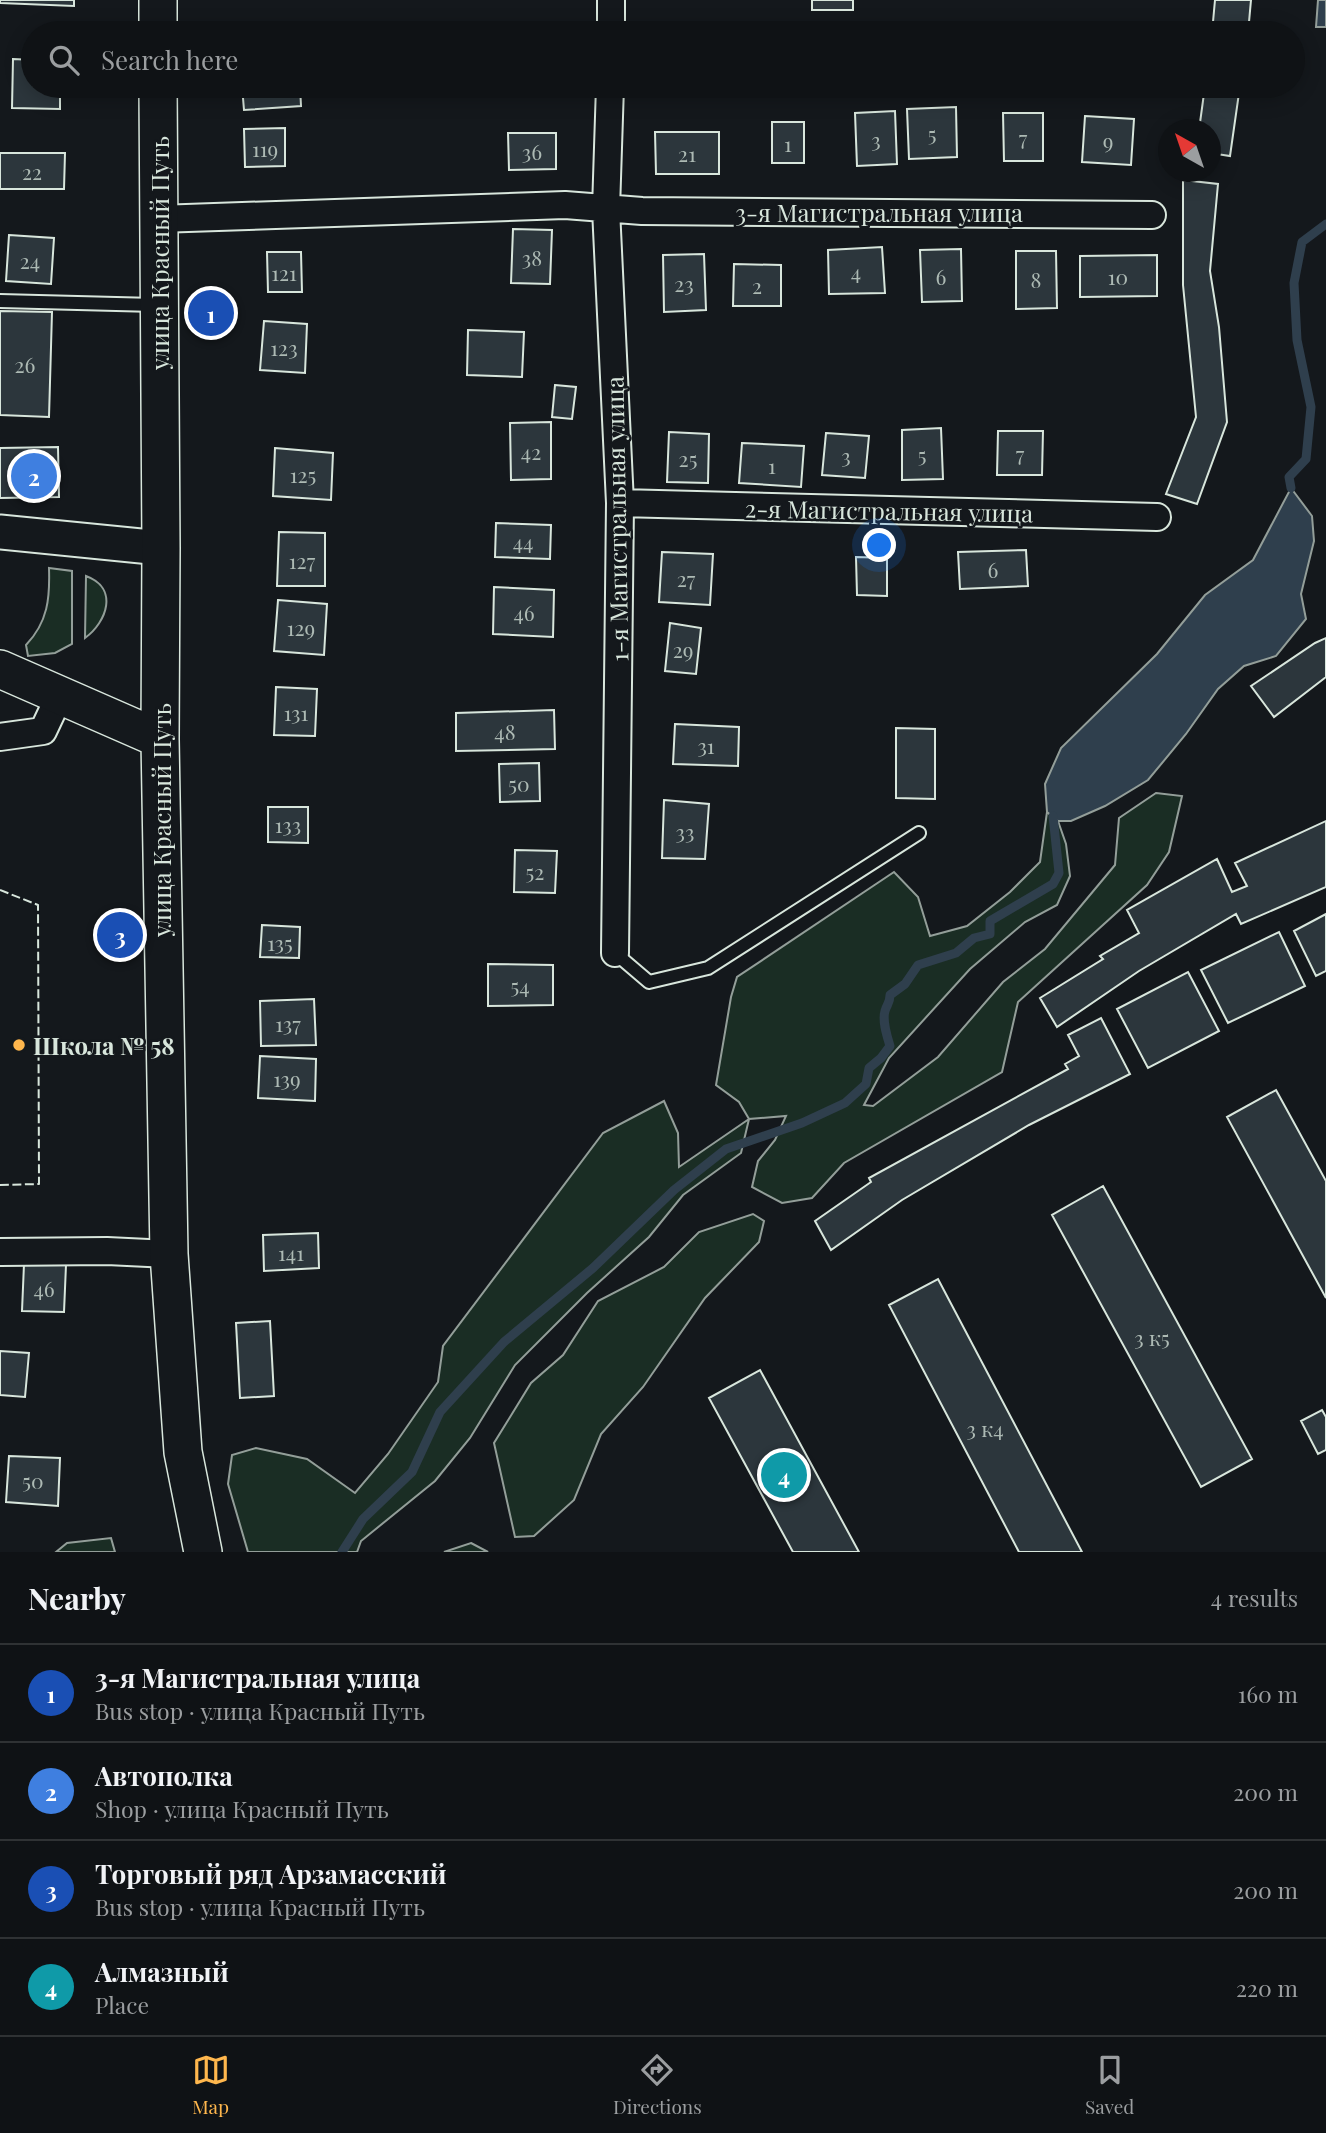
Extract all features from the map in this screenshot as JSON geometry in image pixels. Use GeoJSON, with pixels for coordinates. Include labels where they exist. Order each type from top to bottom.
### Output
{"type":"FeatureCollection","features":[{"type":"Feature","properties":{"kind":"main road"},"geometry":{"type":"LineString","coordinates":[[158,0],[158,21]]}},
{"type":"Feature","properties":{"kind":"main road","name":"улица Красный Путь"},"geometry":{"type":"LineString","coordinates":[[158,98],[160,739],[169,1254],[183,1452],[203,1552]]}},
{"type":"Feature","properties":{"kind":"main road"},"geometry":{"type":"LineString","coordinates":[[0,669],[160,739]]}},
{"type":"Feature","properties":{"kind":"street"},"geometry":{"type":"LineString","coordinates":[[611,0],[611,21]]}},
{"type":"Feature","properties":{"kind":"street","name":"1-я Магистральная улица"},"geometry":{"type":"LineString","coordinates":[[610,98],[606,209],[620,503],[615,953]]}},
{"type":"Feature","properties":{"kind":"street","name":"3-я Магистральная улица"},"geometry":{"type":"LineString","coordinates":[[158,219],[565,205],[606,209],[1152,215]]}},
{"type":"Feature","properties":{"kind":"street","name":"2-я Магистральная улица"},"geometry":{"type":"LineString","coordinates":[[620,503],[1157,517]]}},
{"type":"Feature","properties":{"kind":"street"},"geometry":{"type":"LineString","coordinates":[[0,532],[161,548]]}},
{"type":"Feature","properties":{"kind":"street"},"geometry":{"type":"LineString","coordinates":[[0,737],[43,731],[61,695]]}},
{"type":"Feature","properties":{"kind":"street"},"geometry":{"type":"LineString","coordinates":[[0,1252],[107,1251],[169,1254]]}},
{"type":"Feature","properties":{"kind":"lane"},"geometry":{"type":"LineString","coordinates":[[0,301],[159,305]]}},
{"type":"Feature","properties":{"kind":"lane"},"geometry":{"type":"LineString","coordinates":[[615,953],[649,982],[708,968],[919,833]]}},
{"type":"Feature","properties":{"kind":"green space"},"geometry":{"type":"Polygon","coordinates":[[[49,568],[72,571],[72,644],[55,653],[28,656],[26,645],[39,627],[46,609],[49,568]]]}},
{"type":"Feature","properties":{"kind":"green space"},"geometry":{"type":"Polygon","coordinates":[[[86,576],[96,581],[103,589],[106,606],[99,623],[85,638],[86,576]]]}},
{"type":"Feature","properties":{"kind":"green space"},"geometry":{"type":"Polygon","coordinates":[[[1156,793],[1182,796],[1169,852],[1147,885],[1018,1002],[1002,1072],[844,1163],[812,1198],[782,1203],[752,1187],[758,1161],[775,1140],[786,1116],[749,1119],[739,1102],[716,1085],[737,977],[894,872],[918,897],[930,936],[967,926],[1010,892],[1040,862],[1047,812],[1058,821],[1066,844],[1070,876],[1057,905],[1025,922],[970,969],[889,1058],[864,1105],[873,1106],[938,1057],[1003,982],[1045,949],[1115,865],[1119,818],[1156,793]]]}},
{"type":"Feature","properties":{"kind":"green space"},"geometry":{"type":"Polygon","coordinates":[[[664,1101],[678,1133],[679,1167],[749,1119],[741,1153],[683,1195],[649,1237],[587,1293],[515,1365],[470,1438],[435,1481],[361,1541],[357,1552],[248,1552],[228,1484],[232,1455],[256,1448],[307,1459],[355,1493],[388,1454],[438,1382],[443,1346],[603,1133],[664,1101]]]}},
{"type":"Feature","properties":{"kind":"green space"},"geometry":{"type":"Polygon","coordinates":[[[753,1214],[764,1221],[759,1242],[705,1298],[643,1387],[601,1434],[574,1500],[534,1536],[515,1537],[494,1443],[531,1383],[563,1355],[598,1301],[664,1267],[699,1232],[753,1214]]]}},
{"type":"Feature","properties":{"kind":"green space"},"geometry":{"type":"Polygon","coordinates":[[[111,1538],[115,1552],[56,1552],[67,1543],[111,1538]]]}},
{"type":"Feature","properties":{"kind":"green space"},"geometry":{"type":"Polygon","coordinates":[[[471,1543],[488,1552],[444,1552],[471,1543]]]}},
{"type":"Feature","properties":{"kind":"water"},"geometry":{"type":"Polygon","coordinates":[[[1318,0],[1326,0],[1326,27],[1316,27],[1318,0]]]}},
{"type":"Feature","properties":{"kind":"water"},"geometry":{"type":"Polygon","coordinates":[[[1291,488],[1312,516],[1314,541],[1301,594],[1306,619],[1276,656],[1244,666],[1218,689],[1148,780],[1105,806],[1071,821],[1058,821],[1047,812],[1045,784],[1061,748],[1157,654],[1205,595],[1253,560],[1291,488]]]}},
{"type":"Feature","properties":{"kind":"building"},"geometry":{"type":"Polygon","coordinates":[[[0,0],[74,0],[74,6],[0,3],[0,0]]]}},
{"type":"Feature","properties":{"kind":"building"},"geometry":{"type":"Polygon","coordinates":[[[812,0],[853,0],[853,10],[812,10],[812,0]]]}},
{"type":"Feature","properties":{"kind":"building"},"geometry":{"type":"Polygon","coordinates":[[[1215,0],[1251,0],[1249,21],[1213,21],[1215,0]]]}},
{"type":"Feature","properties":{"kind":"building"},"geometry":{"type":"Polygon","coordinates":[[[13,59],[21,59],[21,98],[60,98],[60,109],[12,108],[13,59]]]}},
{"type":"Feature","properties":{"kind":"building"},"geometry":{"type":"Polygon","coordinates":[[[243,98],[301,98],[301,106],[244,110],[243,98]]]}},
{"type":"Feature","properties":{"kind":"building"},"geometry":{"type":"Polygon","coordinates":[[[1203,98],[1238,98],[1230,156],[1221,155],[1221,119],[1200,119],[1203,98]]]}},
{"type":"Feature","properties":{"kind":"building"},"geometry":{"type":"Polygon","coordinates":[[[956,107],[957,157],[909,159],[907,109],[956,107]]]}},
{"type":"Feature","properties":{"kind":"building"},"geometry":{"type":"Polygon","coordinates":[[[895,111],[897,164],[857,166],[855,113],[895,111]]]}},
{"type":"Feature","properties":{"kind":"building"},"geometry":{"type":"Polygon","coordinates":[[[1003,113],[1043,113],[1043,161],[1004,161],[1003,113]]]}},
{"type":"Feature","properties":{"kind":"building"},"geometry":{"type":"Polygon","coordinates":[[[1085,116],[1134,119],[1131,165],[1082,162],[1085,116]]]}},
{"type":"Feature","properties":{"kind":"building"},"geometry":{"type":"Polygon","coordinates":[[[772,122],[804,122],[804,163],[772,163],[772,122]]]}},
{"type":"Feature","properties":{"kind":"building"},"geometry":{"type":"Polygon","coordinates":[[[285,128],[285,166],[245,167],[244,129],[285,128]]]}},
{"type":"Feature","properties":{"kind":"building"},"geometry":{"type":"Polygon","coordinates":[[[655,132],[719,132],[719,174],[656,174],[655,132]]]}},
{"type":"Feature","properties":{"kind":"building"},"geometry":{"type":"Polygon","coordinates":[[[508,133],[556,133],[556,169],[509,170],[508,133]]]}},
{"type":"Feature","properties":{"kind":"building"},"geometry":{"type":"Polygon","coordinates":[[[0,153],[65,153],[64,189],[0,189],[0,153]]]}},
{"type":"Feature","properties":{"kind":"building"},"geometry":{"type":"Polygon","coordinates":[[[1183,182],[1218,184],[1210,271],[1219,327],[1227,422],[1197,504],[1166,494],[1196,417],[1183,285],[1183,182]]]}},
{"type":"Feature","properties":{"kind":"building"},"geometry":{"type":"Polygon","coordinates":[[[513,229],[552,230],[550,284],[511,283],[513,229]]]}},
{"type":"Feature","properties":{"kind":"building"},"geometry":{"type":"Polygon","coordinates":[[[9,235],[54,238],[51,284],[6,281],[9,235]]]}},
{"type":"Feature","properties":{"kind":"building"},"geometry":{"type":"Polygon","coordinates":[[[882,247],[885,293],[829,294],[828,250],[882,247]]]}},
{"type":"Feature","properties":{"kind":"building"},"geometry":{"type":"Polygon","coordinates":[[[961,249],[962,301],[922,302],[920,250],[961,249]]]}},
{"type":"Feature","properties":{"kind":"building"},"geometry":{"type":"Polygon","coordinates":[[[1016,251],[1056,251],[1057,308],[1016,309],[1016,251]]]}},
{"type":"Feature","properties":{"kind":"building"},"geometry":{"type":"Polygon","coordinates":[[[267,252],[301,252],[302,292],[268,292],[267,252]]]}},
{"type":"Feature","properties":{"kind":"building"},"geometry":{"type":"Polygon","coordinates":[[[704,254],[706,310],[664,312],[663,255],[704,254]]]}},
{"type":"Feature","properties":{"kind":"building"},"geometry":{"type":"Polygon","coordinates":[[[1157,255],[1157,296],[1080,297],[1080,256],[1157,255]]]}},
{"type":"Feature","properties":{"kind":"building"},"geometry":{"type":"Polygon","coordinates":[[[734,264],[781,265],[781,306],[733,306],[734,264]]]}},
{"type":"Feature","properties":{"kind":"building"},"geometry":{"type":"Polygon","coordinates":[[[0,311],[52,312],[49,417],[0,415],[0,311]]]}},
{"type":"Feature","properties":{"kind":"building"},"geometry":{"type":"Polygon","coordinates":[[[264,321],[307,324],[305,373],[260,370],[264,321]]]}},
{"type":"Feature","properties":{"kind":"building"},"geometry":{"type":"Polygon","coordinates":[[[468,330],[524,332],[522,377],[467,375],[468,330]]]}},
{"type":"Feature","properties":{"kind":"building"},"geometry":{"type":"Polygon","coordinates":[[[555,385],[576,387],[572,419],[552,417],[555,385]]]}},
{"type":"Feature","properties":{"kind":"building"},"geometry":{"type":"Polygon","coordinates":[[[551,422],[551,479],[511,480],[510,423],[551,422]]]}},
{"type":"Feature","properties":{"kind":"building"},"geometry":{"type":"Polygon","coordinates":[[[941,428],[943,479],[902,480],[902,430],[941,428]]]}},
{"type":"Feature","properties":{"kind":"building"},"geometry":{"type":"Polygon","coordinates":[[[998,431],[1043,431],[1042,475],[997,475],[998,431]]]}},
{"type":"Feature","properties":{"kind":"building"},"geometry":{"type":"Polygon","coordinates":[[[669,432],[709,434],[708,483],[667,482],[669,432]]]}},
{"type":"Feature","properties":{"kind":"building"},"geometry":{"type":"Polygon","coordinates":[[[826,433],[869,436],[865,478],[822,475],[826,433]]]}},
{"type":"Feature","properties":{"kind":"building"},"geometry":{"type":"Polygon","coordinates":[[[742,443],[804,446],[801,487],[739,483],[742,443]]]}},
{"type":"Feature","properties":{"kind":"building"},"geometry":{"type":"Polygon","coordinates":[[[58,447],[59,497],[0,498],[0,448],[58,447]]]}},
{"type":"Feature","properties":{"kind":"building"},"geometry":{"type":"Polygon","coordinates":[[[275,448],[333,453],[331,500],[273,496],[275,448]]]}},
{"type":"Feature","properties":{"kind":"building"},"geometry":{"type":"Polygon","coordinates":[[[496,523],[551,525],[550,559],[495,557],[496,523]]]}},
{"type":"Feature","properties":{"kind":"building"},"geometry":{"type":"Polygon","coordinates":[[[279,532],[325,533],[325,586],[277,586],[279,532]]]}},
{"type":"Feature","properties":{"kind":"building"},"geometry":{"type":"Polygon","coordinates":[[[1026,550],[1028,586],[960,589],[958,552],[1026,550]]]}},
{"type":"Feature","properties":{"kind":"building"},"geometry":{"type":"Polygon","coordinates":[[[662,552],[713,554],[710,605],[659,602],[662,552]]]}},
{"type":"Feature","properties":{"kind":"building"},"geometry":{"type":"Polygon","coordinates":[[[856,557],[887,558],[887,596],[857,595],[856,557]]]}},
{"type":"Feature","properties":{"kind":"building"},"geometry":{"type":"Polygon","coordinates":[[[494,587],[554,590],[553,637],[493,634],[494,587]]]}},
{"type":"Feature","properties":{"kind":"building"},"geometry":{"type":"Polygon","coordinates":[[[278,600],[327,604],[324,655],[274,651],[278,600]]]}},
{"type":"Feature","properties":{"kind":"building"},"geometry":{"type":"Polygon","coordinates":[[[670,623],[701,628],[696,674],[665,671],[670,623]]]}},
{"type":"Feature","properties":{"kind":"building"},"geometry":{"type":"Polygon","coordinates":[[[1326,638],[1326,677],[1274,717],[1251,686],[1326,638]]]}},
{"type":"Feature","properties":{"kind":"building"},"geometry":{"type":"Polygon","coordinates":[[[276,687],[317,689],[315,736],[274,735],[276,687]]]}},
{"type":"Feature","properties":{"kind":"building"},"geometry":{"type":"Polygon","coordinates":[[[554,710],[555,749],[456,751],[456,713],[554,710]]]}},
{"type":"Feature","properties":{"kind":"building"},"geometry":{"type":"Polygon","coordinates":[[[675,724],[739,727],[738,766],[673,764],[675,724]]]}},
{"type":"Feature","properties":{"kind":"building"},"geometry":{"type":"Polygon","coordinates":[[[896,728],[935,729],[935,799],[896,798],[896,728]]]}},
{"type":"Feature","properties":{"kind":"building"},"geometry":{"type":"Polygon","coordinates":[[[539,763],[540,801],[500,802],[499,764],[539,763]]]}},
{"type":"Feature","properties":{"kind":"building"},"geometry":{"type":"Polygon","coordinates":[[[664,800],[709,804],[705,859],[662,858],[664,800]]]}},
{"type":"Feature","properties":{"kind":"building"},"geometry":{"type":"Polygon","coordinates":[[[268,807],[308,807],[308,843],[268,842],[268,807]]]}},
{"type":"Feature","properties":{"kind":"building"},"geometry":{"type":"Polygon","coordinates":[[[1326,821],[1326,887],[1241,924],[1236,914],[1139,971],[1057,1027],[1040,998],[1103,959],[1100,956],[1139,933],[1127,910],[1217,859],[1232,892],[1247,886],[1235,863],[1326,821]]]}},
{"type":"Feature","properties":{"kind":"building"},"geometry":{"type":"Polygon","coordinates":[[[515,850],[557,851],[555,893],[514,892],[515,850]]]}},
{"type":"Feature","properties":{"kind":"building"},"geometry":{"type":"Polygon","coordinates":[[[1326,914],[1326,971],[1316,976],[1294,931],[1326,914]]]}},
{"type":"Feature","properties":{"kind":"building"},"geometry":{"type":"Polygon","coordinates":[[[262,925],[300,927],[299,958],[260,957],[262,925]]]}},
{"type":"Feature","properties":{"kind":"building"},"geometry":{"type":"Polygon","coordinates":[[[1279,932],[1305,986],[1228,1023],[1201,970],[1279,932]]]}},
{"type":"Feature","properties":{"kind":"building"},"geometry":{"type":"Polygon","coordinates":[[[488,964],[553,965],[553,1005],[488,1006],[488,964]]]}},
{"type":"Feature","properties":{"kind":"building"},"geometry":{"type":"Polygon","coordinates":[[[1188,972],[1219,1031],[1148,1068],[1117,1009],[1188,972]]]}},
{"type":"Feature","properties":{"kind":"building"},"geometry":{"type":"Polygon","coordinates":[[[314,999],[316,1045],[261,1046],[260,1001],[314,999]]]}},
{"type":"Feature","properties":{"kind":"building"},"geometry":{"type":"Polygon","coordinates":[[[1101,1018],[1130,1074],[1029,1125],[902,1200],[831,1250],[815,1221],[871,1182],[869,1178],[1068,1069],[1065,1064],[1079,1056],[1068,1035],[1101,1018]]]}},
{"type":"Feature","properties":{"kind":"building"},"geometry":{"type":"Polygon","coordinates":[[[260,1056],[316,1059],[315,1101],[258,1098],[260,1056]]]}},
{"type":"Feature","properties":{"kind":"building"},"geometry":{"type":"Polygon","coordinates":[[[1276,1090],[1326,1181],[1326,1298],[1227,1117],[1276,1090]]]}},
{"type":"Feature","properties":{"kind":"building"},"geometry":{"type":"Polygon","coordinates":[[[1103,1186],[1252,1459],[1201,1487],[1052,1215],[1103,1186]]]}},
{"type":"Feature","properties":{"kind":"building"},"geometry":{"type":"Polygon","coordinates":[[[318,1233],[319,1268],[264,1271],[263,1235],[318,1233]]]}},
{"type":"Feature","properties":{"kind":"building"},"geometry":{"type":"Polygon","coordinates":[[[24,1264],[66,1265],[64,1312],[22,1311],[24,1264]]]}},
{"type":"Feature","properties":{"kind":"building"},"geometry":{"type":"Polygon","coordinates":[[[938,1279],[1082,1552],[1019,1552],[889,1305],[938,1279]]]}},
{"type":"Feature","properties":{"kind":"building"},"geometry":{"type":"Polygon","coordinates":[[[270,1321],[274,1396],[240,1398],[236,1323],[270,1321]]]}},
{"type":"Feature","properties":{"kind":"building"},"geometry":{"type":"Polygon","coordinates":[[[0,1351],[29,1353],[25,1397],[0,1395],[0,1351]]]}},
{"type":"Feature","properties":{"kind":"building"},"geometry":{"type":"Polygon","coordinates":[[[760,1370],[859,1552],[793,1552],[709,1398],[760,1370]]]}},
{"type":"Feature","properties":{"kind":"building"},"geometry":{"type":"Polygon","coordinates":[[[1322,1410],[1326,1417],[1326,1450],[1318,1454],[1301,1421],[1322,1410]]]}},
{"type":"Feature","properties":{"kind":"building"},"geometry":{"type":"Polygon","coordinates":[[[9,1456],[60,1458],[58,1506],[6,1502],[9,1456]]]}},
{"type":"Feature","properties":{"kind":"waterway"},"geometry":{"type":"LineString","coordinates":[[1291,488],[1289,477],[1306,459],[1311,407],[1297,340],[1294,283],[1302,242],[1326,224]]}},
{"type":"Feature","properties":{"kind":"waterway"},"geometry":{"type":"LineString","coordinates":[[342,1552],[363,1519],[412,1472],[440,1412],[504,1342],[593,1268],[674,1190],[726,1149],[802,1123],[845,1103],[866,1084],[869,1068],[890,1046],[884,1019],[890,995],[905,984],[918,965],[956,953],[974,938],[990,934],[990,921],[1053,884],[1059,873],[1053,816]]}},
{"type":"Feature","properties":{"kind":"fence"},"geometry":{"type":"LineString","coordinates":[[0,890],[38,905],[39,1184],[0,1185]]}},
{"type":"Feature","properties":{"kind":"place","name":"3-я Магистральная улица"},"geometry":{"type":"Point","coordinates":[211,313]}},
{"type":"Feature","properties":{"kind":"place","name":"Автополка"},"geometry":{"type":"Point","coordinates":[34,476]}},
{"type":"Feature","properties":{"kind":"place","name":"Торговый ряд Арзамасский"},"geometry":{"type":"Point","coordinates":[120,935]}},
{"type":"Feature","properties":{"kind":"place","name":"Школа № 58"},"geometry":{"type":"Point","coordinates":[19,1045]}},
{"type":"Feature","properties":{"kind":"place","name":"Алмазный"},"geometry":{"type":"Point","coordinates":[784,1475]}}]}
